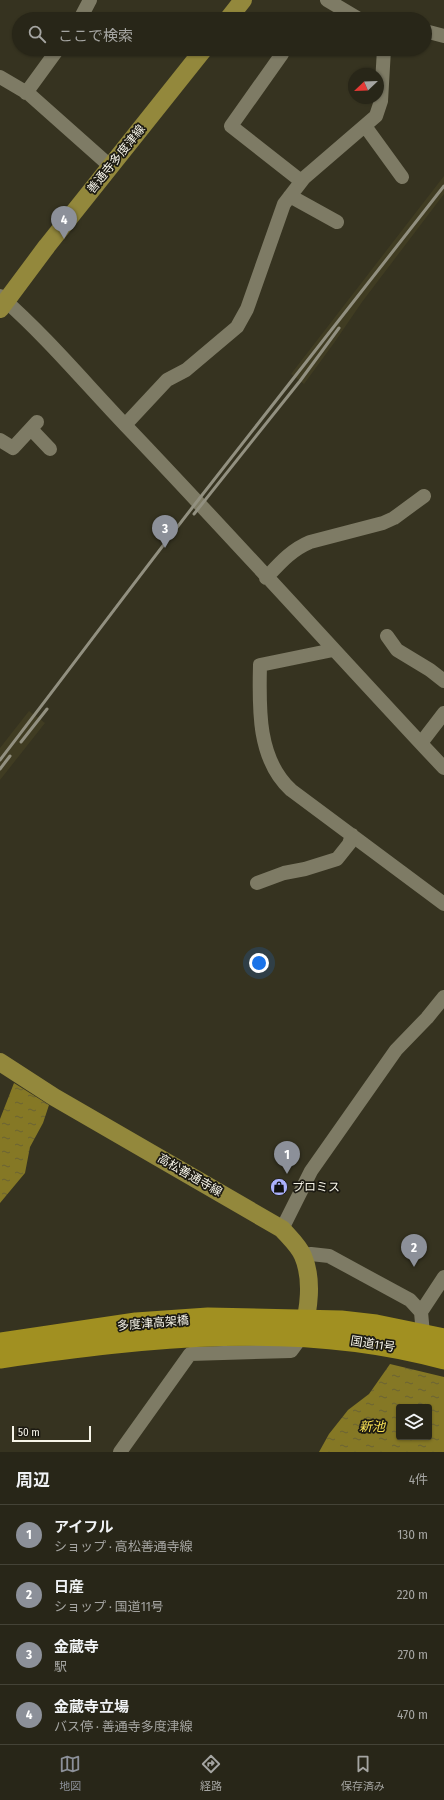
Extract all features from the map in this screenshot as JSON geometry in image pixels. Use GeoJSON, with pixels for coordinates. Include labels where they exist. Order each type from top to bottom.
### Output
{"type":"FeatureCollection","features":[{"type":"Feature","properties":{"kind":"highway"},"geometry":{"type":"LineString","coordinates":[[0,1332],[148,1315],[208,1318]]}},
{"type":"Feature","properties":{"kind":"highway","name":"多度津高架橋"},"geometry":{"type":"LineString","coordinates":[[0,1343],[136,1323],[208,1318],[304,1327]]}},
{"type":"Feature","properties":{"kind":"highway","name":"国道11号"},"geometry":{"type":"LineString","coordinates":[[304,1327],[341,1321],[423,1334],[444,1339]]}},
{"type":"Feature","properties":{"kind":"highway","name":"多度津高架橋"},"geometry":{"type":"LineString","coordinates":[[0,1358],[136,1342],[234,1335],[304,1327]]}},
{"type":"Feature","properties":{"kind":"highway","name":"国道11号"},"geometry":{"type":"LineString","coordinates":[[304,1327],[444,1359]]}},
{"type":"Feature","properties":{"kind":"highway"},"geometry":{"type":"LineString","coordinates":[[0,1369],[199,1342],[234,1335]]}},
{"type":"Feature","properties":{"kind":"main road"},"geometry":{"type":"LineString","coordinates":[[234,12],[243,0]]}},
{"type":"Feature","properties":{"kind":"main road","name":"善通寺多度津線"},"geometry":{"type":"LineString","coordinates":[[2,302],[198,56]]}},
{"type":"Feature","properties":{"kind":"main road","name":"高松善通寺線"},"geometry":{"type":"LineString","coordinates":[[6,1067],[54,1097],[282,1229],[303,1255],[307,1270],[308,1288],[304,1327]]}},
{"type":"Feature","properties":{"kind":"street"},"geometry":{"type":"LineString","coordinates":[[84,12],[90,0]]}},
{"type":"Feature","properties":{"kind":"street"},"geometry":{"type":"LineString","coordinates":[[327,0],[347,12]]}},
{"type":"Feature","properties":{"kind":"street"},"geometry":{"type":"LineString","coordinates":[[432,33],[444,36]]}},
{"type":"Feature","properties":{"kind":"street"},"geometry":{"type":"LineString","coordinates":[[26,93],[53,56]]}},
{"type":"Feature","properties":{"kind":"street"},"geometry":{"type":"LineString","coordinates":[[281,56],[231,126],[302,181]]}},
{"type":"Feature","properties":{"kind":"street"},"geometry":{"type":"LineString","coordinates":[[124,425],[167,380],[186,370],[237,327],[248,309],[284,204],[302,181],[376,116],[381,101],[384,56]]}},
{"type":"Feature","properties":{"kind":"street"},"geometry":{"type":"LineString","coordinates":[[1,79],[26,93],[110,166]]}},
{"type":"Feature","properties":{"kind":"street"},"geometry":{"type":"LineString","coordinates":[[365,126],[402,177]]}},
{"type":"Feature","properties":{"kind":"street"},"geometry":{"type":"LineString","coordinates":[[290,196],[336,222]]}},
{"type":"Feature","properties":{"kind":"street"},"geometry":{"type":"LineString","coordinates":[[2,302],[197,501],[266,578],[444,768]]}},
{"type":"Feature","properties":{"kind":"street"},"geometry":{"type":"LineString","coordinates":[[0,440],[13,448],[34,425],[50,449]]}},
{"type":"Feature","properties":{"kind":"street"},"geometry":{"type":"LineString","coordinates":[[266,578],[290,553],[299,547],[310,542],[383,523],[394,518],[424,496]]}},
{"type":"Feature","properties":{"kind":"street"},"geometry":{"type":"LineString","coordinates":[[387,636],[397,650],[430,670],[444,681]]}},
{"type":"Feature","properties":{"kind":"street"},"geometry":{"type":"LineString","coordinates":[[333,650],[260,664],[259,712],[269,756],[282,782],[444,904]]}},
{"type":"Feature","properties":{"kind":"street"},"geometry":{"type":"LineString","coordinates":[[421,743],[444,713]]}},
{"type":"Feature","properties":{"kind":"street"},"geometry":{"type":"LineString","coordinates":[[257,883],[284,873],[305,869],[337,859],[349,844],[352,835]]}},
{"type":"Feature","properties":{"kind":"street"},"geometry":{"type":"LineString","coordinates":[[282,1229],[311,1171],[396,1050],[427,1018],[444,997]]}},
{"type":"Feature","properties":{"kind":"street"},"geometry":{"type":"LineString","coordinates":[[303,1255],[311,1254],[329,1256],[410,1300],[421,1312],[423,1334]]}},
{"type":"Feature","properties":{"kind":"street"},"geometry":{"type":"LineString","coordinates":[[421,1312],[444,1277]]}},
{"type":"Feature","properties":{"kind":"street"},"geometry":{"type":"LineString","coordinates":[[120,1452],[190,1354],[291,1351],[304,1327]]}},
{"type":"Feature","properties":{"kind":"shaded area"},"geometry":{"type":"Polygon","coordinates":[[[444,176],[444,194],[362,302],[304,384],[291,374],[444,176]]]}},
{"type":"Feature","properties":{"kind":"shaded area"},"geometry":{"type":"Polygon","coordinates":[[[29,711],[45,723],[0,780],[0,748],[29,711]]]}},
{"type":"Feature","properties":{"kind":"water"},"geometry":{"type":"Polygon","coordinates":[[[14,1083],[49,1105],[43,1123],[30,1147],[25,1173],[0,1203],[0,1119],[14,1083]]]}},
{"type":"Feature","properties":{"kind":"water","name":"新池"},"geometry":{"type":"Polygon","coordinates":[[[390,1364],[444,1377],[444,1452],[319,1452],[329,1434],[348,1410],[369,1394],[390,1364]]]}},
{"type":"Feature","properties":{"kind":"railway"},"geometry":{"type":"LineString","coordinates":[[0,760],[174,531],[444,186]]}},
{"type":"Feature","properties":{"kind":"railway"},"geometry":{"type":"LineString","coordinates":[[194,514],[300,381],[339,328]]}},
{"type":"Feature","properties":{"kind":"railway"},"geometry":{"type":"LineString","coordinates":[[21,742],[47,709]]}},
{"type":"Feature","properties":{"kind":"railway"},"geometry":{"type":"LineString","coordinates":[[0,769],[10,756]]}},
{"type":"Feature","properties":{"kind":"place","name":"金蔵寺立場"},"geometry":{"type":"Point","coordinates":[64,239]}},
{"type":"Feature","properties":{"kind":"place","name":"金蔵寺"},"geometry":{"type":"Point","coordinates":[165,548]}},
{"type":"Feature","properties":{"kind":"place","name":"アイフル"},"geometry":{"type":"Point","coordinates":[287,1174]}},
{"type":"Feature","properties":{"kind":"place","name":"プロミス"},"geometry":{"type":"Point","coordinates":[279,1187]}},
{"type":"Feature","properties":{"kind":"place","name":"日産"},"geometry":{"type":"Point","coordinates":[414,1267]}}]}
